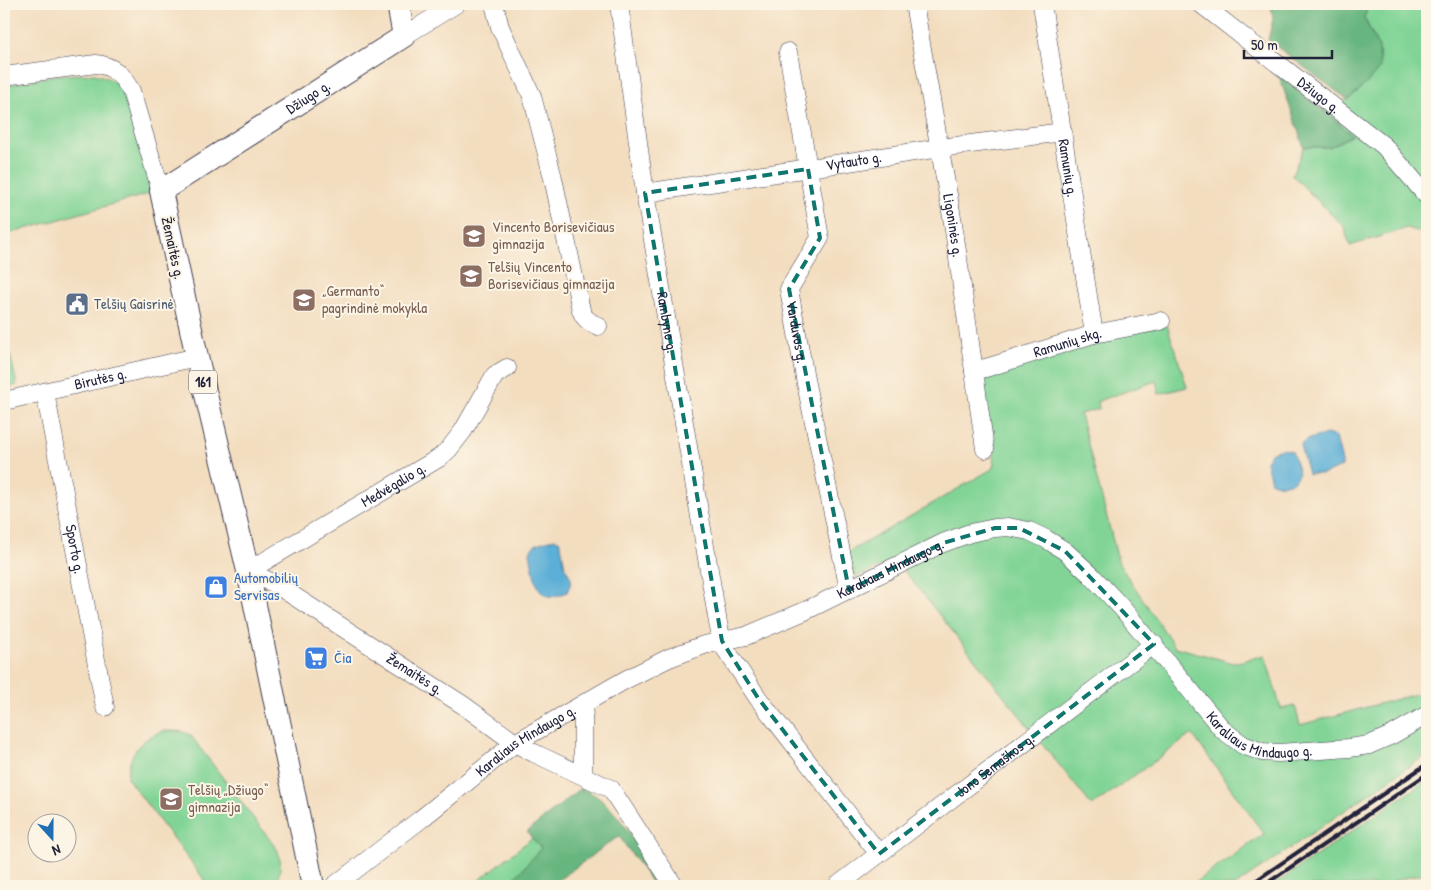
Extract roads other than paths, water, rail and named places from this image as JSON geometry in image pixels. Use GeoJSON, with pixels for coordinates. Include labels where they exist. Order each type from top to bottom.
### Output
{"type":"FeatureCollection","features":[{"type":"Feature","properties":{"kind":"main road"},"geometry":{"type":"LineString","coordinates":[[398,4],[404,36]]}},
{"type":"Feature","properties":{"kind":"main road","name":"Džiugo g."},"geometry":{"type":"LineString","coordinates":[[161,191],[404,36]]}},
{"type":"Feature","properties":{"kind":"main road","name":"Žemaitės g."},"geometry":{"type":"LineString","coordinates":[[161,191],[197,357],[248,572],[313,886]]}},
{"type":"Feature","properties":{"kind":"street","name":"Džiugo g."},"geometry":{"type":"LineString","coordinates":[[404,36],[456,4]]}},
{"type":"Feature","properties":{"kind":"street"},"geometry":{"type":"LineString","coordinates":[[494,4],[500,27],[532,96],[553,178],[581,310],[584,318],[598,326]]}},
{"type":"Feature","properties":{"kind":"street","name":"Rambyno g."},"geometry":{"type":"LineString","coordinates":[[619,4],[645,193],[706,558],[722,641],[742,676],[758,698],[879,854]]}},
{"type":"Feature","properties":{"kind":"street","name":"Ligoninės g."},"geometry":{"type":"LineString","coordinates":[[914,4],[953,223],[985,449]]}},
{"type":"Feature","properties":{"kind":"street","name":"Ramunių g."},"geometry":{"type":"LineString","coordinates":[[1042,4],[1094,334]]}},
{"type":"Feature","properties":{"kind":"street","name":"Džiugo g."},"geometry":{"type":"LineString","coordinates":[[1201,4],[1384,146],[1427,196]]}},
{"type":"Feature","properties":{"kind":"street","name":"Varduvos g."},"geometry":{"type":"LineString","coordinates":[[788,52],[820,238],[789,289],[806,384],[849,590]]}},
{"type":"Feature","properties":{"kind":"street","name":"Žemaitės g."},"geometry":{"type":"LineString","coordinates":[[4,76],[96,64],[107,65],[117,71],[125,79],[131,91],[161,191]]}},
{"type":"Feature","properties":{"kind":"street","name":"Vytauto g."},"geometry":{"type":"LineString","coordinates":[[645,193],[940,148],[1062,132]]}},
{"type":"Feature","properties":{"kind":"street","name":"Ramunių skg."},"geometry":{"type":"LineString","coordinates":[[974,371],[989,368],[1094,334],[1161,321]]}},
{"type":"Feature","properties":{"kind":"street","name":"Birutės g."},"geometry":{"type":"LineString","coordinates":[[4,401],[197,357]]}},
{"type":"Feature","properties":{"kind":"street","name":"Medvėgalio g."},"geometry":{"type":"LineString","coordinates":[[248,572],[438,458],[463,431],[494,375],[507,368]]}},
{"type":"Feature","properties":{"kind":"street","name":"Sporto g."},"geometry":{"type":"LineString","coordinates":[[45,392],[105,707]]}},
{"type":"Feature","properties":{"kind":"street","name":"Karaliaus Mindaugo g."},"geometry":{"type":"LineString","coordinates":[[334,886],[516,743],[625,680],[669,658],[704,645],[746,636],[805,611],[943,543],[970,533],[995,528],[1019,528],[1046,539],[1065,551],[1091,575],[1154,644],[1224,730],[1243,745],[1262,752],[1279,753],[1369,745],[1392,735],[1427,715]]}},
{"type":"Feature","properties":{"kind":"street","name":"Žemaitės g."},"geometry":{"type":"LineString","coordinates":[[248,572],[275,584],[463,706],[516,743],[611,789],[674,886]]}},
{"type":"Feature","properties":{"kind":"street","name":"Jono Semaškos g."},"geometry":{"type":"LineString","coordinates":[[837,886],[1154,644]]}},
{"type":"Feature","properties":{"kind":"street"},"geometry":{"type":"LineString","coordinates":[[583,775],[583,719],[585,703]]}},
{"type":"Feature","properties":{"kind":"water"},"geometry":{"type":"Polygon","coordinates":[[[1327,434],[1336,437],[1342,467],[1324,474],[1308,474],[1300,445],[1309,439],[1327,434]]]}},
{"type":"Feature","properties":{"kind":"water"},"geometry":{"type":"Polygon","coordinates":[[[1282,449],[1292,451],[1299,473],[1293,482],[1281,485],[1271,482],[1266,461],[1272,452],[1282,449]]]}},
{"type":"Feature","properties":{"kind":"water"},"geometry":{"type":"Polygon","coordinates":[[[555,539],[559,540],[561,545],[565,567],[571,578],[571,583],[567,592],[556,596],[548,596],[538,587],[535,580],[530,553],[536,545],[555,539]]]}},
{"type":"Feature","properties":{"kind":"railway"},"geometry":{"type":"LineString","coordinates":[[1248,886],[1427,764]]}},
{"type":"Feature","properties":{"kind":"railway"},"geometry":{"type":"LineString","coordinates":[[1263,886],[1427,774]]}},
{"type":"Feature","properties":{"kind":"place","name":"Vincento Borisevičiaus gimnazija"},"geometry":{"type":"Point","coordinates":[474,236]}},
{"type":"Feature","properties":{"kind":"place","name":"Telšių Vincento Borisevičiaus gimnazija"},"geometry":{"type":"Point","coordinates":[471,276]}},
{"type":"Feature","properties":{"kind":"place","name":"„Germanto“ pagrindinė mokykla"},"geometry":{"type":"Point","coordinates":[304,300]}},
{"type":"Feature","properties":{"kind":"place","name":"Telšių Gaisrinė"},"geometry":{"type":"Point","coordinates":[77,304]}},
{"type":"Feature","properties":{"kind":"place","name":"Automobilių Servisas"},"geometry":{"type":"Point","coordinates":[216,587]}},
{"type":"Feature","properties":{"kind":"place","name":"Čia"},"geometry":{"type":"Point","coordinates":[316,658]}},
{"type":"Feature","properties":{"kind":"place","name":"Telšių „Džiugo“ gimnazija"},"geometry":{"type":"Point","coordinates":[171,799]}}]}
